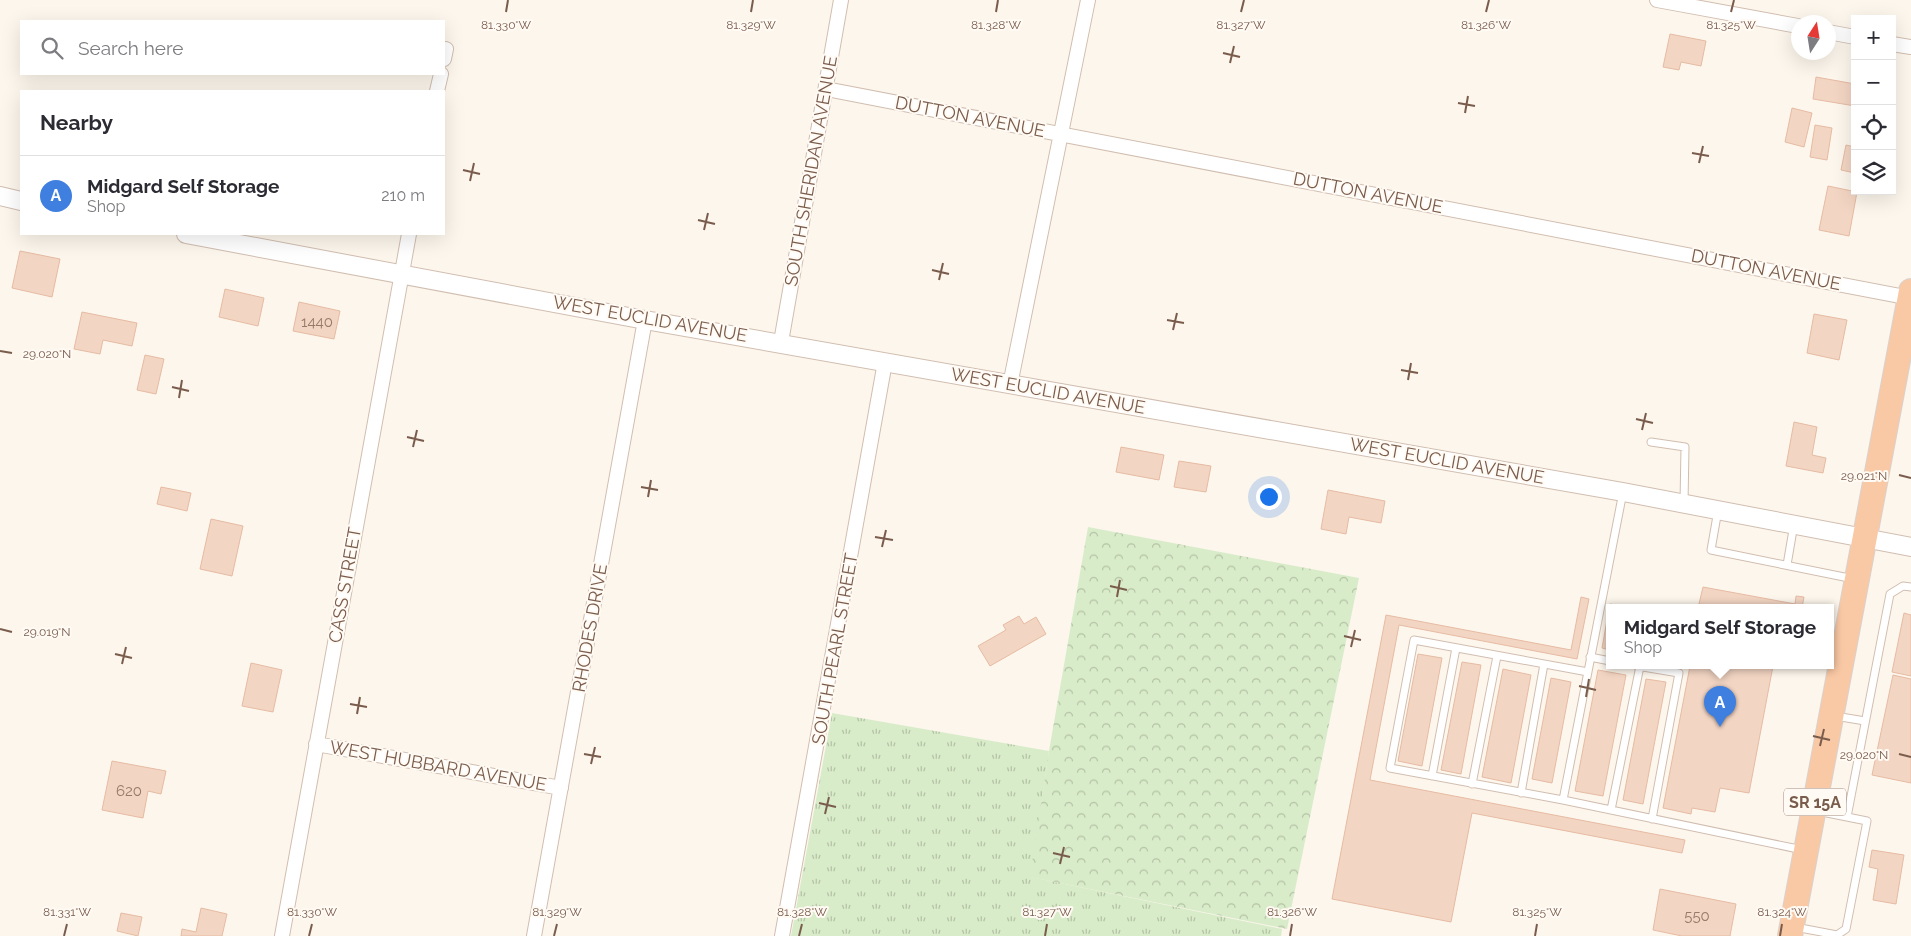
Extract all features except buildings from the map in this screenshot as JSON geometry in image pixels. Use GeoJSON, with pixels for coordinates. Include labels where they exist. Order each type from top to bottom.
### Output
{"type":"FeatureCollection","features":[{"type":"Feature","properties":{"kind":"highway","name":"SR 15A"},"geometry":{"type":"LineString","coordinates":[[1791,931],[1910,294]]}},
{"type":"Feature","properties":{"kind":"street","name":"SOUTH SHERIDAN AVENUE"},"geometry":{"type":"LineString","coordinates":[[781,342],[841,0]]}},
{"type":"Feature","properties":{"kind":"street"},"geometry":{"type":"LineString","coordinates":[[1010,385],[1088,0]]}},
{"type":"Feature","properties":{"kind":"street"},"geometry":{"type":"LineString","coordinates":[[1657,0],[1791,25]]}},
{"type":"Feature","properties":{"kind":"street"},"geometry":{"type":"LineString","coordinates":[[1836,33],[1851,36]]}},
{"type":"Feature","properties":{"kind":"street"},"geometry":{"type":"LineString","coordinates":[[1896,45],[1911,47]]}},
{"type":"Feature","properties":{"kind":"street"},"geometry":{"type":"LineString","coordinates":[[437,90],[441,75]]}},
{"type":"Feature","properties":{"kind":"street","name":"DUTTON AVENUE"},"geometry":{"type":"LineString","coordinates":[[826,89],[1910,294]]}},
{"type":"Feature","properties":{"kind":"street"},"geometry":{"type":"LineString","coordinates":[[0,196],[20,201]]}},
{"type":"Feature","properties":{"kind":"street","name":"WEST EUCLID AVENUE"},"geometry":{"type":"LineString","coordinates":[[191,235],[646,320],[781,342],[1010,385],[1623,492],[1911,546]]}},
{"type":"Feature","properties":{"kind":"street","name":"CASS STREET"},"geometry":{"type":"LineString","coordinates":[[282,936],[409,235]]}},
{"type":"Feature","properties":{"kind":"street","name":"RHODES DRIVE"},"geometry":{"type":"LineString","coordinates":[[534,936],[646,320]]}},
{"type":"Feature","properties":{"kind":"street","name":"SOUTH PEARL STREET"},"geometry":{"type":"LineString","coordinates":[[782,936],[885,362]]}},
{"type":"Feature","properties":{"kind":"street","name":"WEST HUBBARD AVENUE"},"geometry":{"type":"LineString","coordinates":[[316,744],[561,788]]}},
{"type":"Feature","properties":{"kind":"lane"},"geometry":{"type":"LineString","coordinates":[[1651,442],[1686,447],[1684,503]]}},
{"type":"Feature","properties":{"kind":"lane"},"geometry":{"type":"LineString","coordinates":[[1563,800],[1623,492]]}},
{"type":"Feature","properties":{"kind":"lane"},"geometry":{"type":"LineString","coordinates":[[1718,510],[1711,550],[1858,579]]}},
{"type":"Feature","properties":{"kind":"lane"},"geometry":{"type":"LineString","coordinates":[[1787,565],[1794,524]]}},
{"type":"Feature","properties":{"kind":"lane"},"geometry":{"type":"LineString","coordinates":[[1847,817],[1890,594],[1903,586],[1911,588]]}},
{"type":"Feature","properties":{"kind":"lane"},"geometry":{"type":"LineString","coordinates":[[1588,672],[1414,640],[1390,768],[1563,800],[1806,850]]}},
{"type":"Feature","properties":{"kind":"lane"},"geometry":{"type":"LineString","coordinates":[[1432,776],[1456,648]]}},
{"type":"Feature","properties":{"kind":"lane"},"geometry":{"type":"LineString","coordinates":[[1472,784],[1497,656]]}},
{"type":"Feature","properties":{"kind":"lane"},"geometry":{"type":"LineString","coordinates":[[1590,657],[1606,660]]}},
{"type":"Feature","properties":{"kind":"lane"},"geometry":{"type":"LineString","coordinates":[[1521,793],[1544,664]]}},
{"type":"Feature","properties":{"kind":"lane"},"geometry":{"type":"LineString","coordinates":[[1611,810],[1638,669]]}},
{"type":"Feature","properties":{"kind":"lane"},"geometry":{"type":"LineString","coordinates":[[1652,818],[1679,673],[1656,669]]}},
{"type":"Feature","properties":{"kind":"lane"},"geometry":{"type":"LineString","coordinates":[[1832,715],[1865,721]]}},
{"type":"Feature","properties":{"kind":"lane"},"geometry":{"type":"LineString","coordinates":[[1791,931],[1837,935],[1846,929],[1866,821],[1814,810]]}},
{"type":"Feature","properties":{"kind":"green space"},"geometry":{"type":"Polygon","coordinates":[[[1088,527],[1359,578],[1287,929],[1030,877],[1049,751],[1088,527]]]}},
{"type":"Feature","properties":{"kind":"green space"},"geometry":{"type":"Polygon","coordinates":[[[832,713],[1049,751],[1031,877],[1287,930],[1282,929],[1281,936],[791,936],[832,713]]]}},
{"type":"Feature","properties":{"kind":"place","name":"Midgard Self Storage"},"geometry":{"type":"Point","coordinates":[1720,727]}}]}
